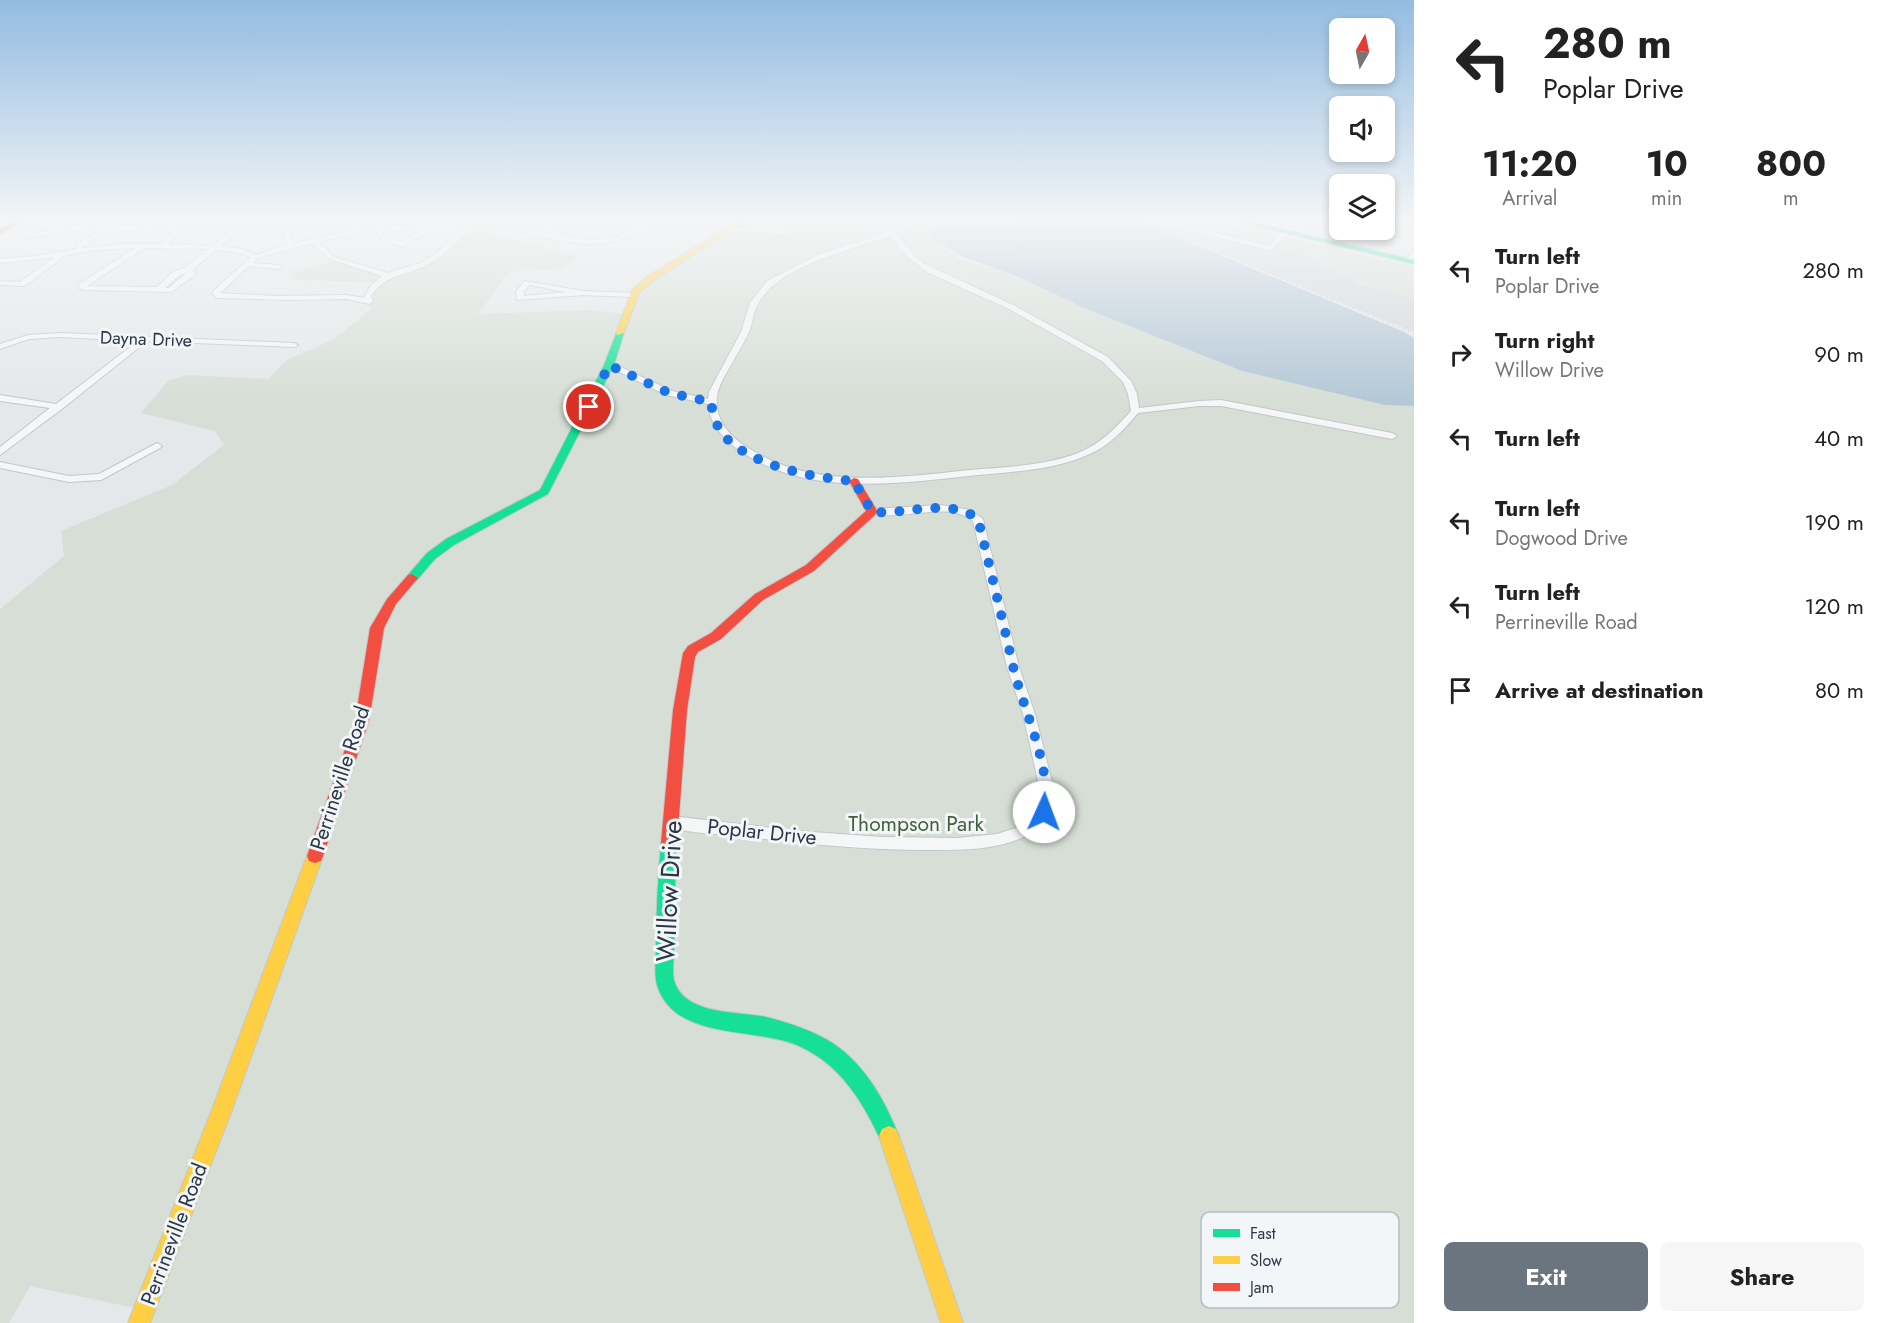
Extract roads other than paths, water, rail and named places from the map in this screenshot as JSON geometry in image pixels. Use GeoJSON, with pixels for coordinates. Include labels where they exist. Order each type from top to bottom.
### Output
{"type":"FeatureCollection","features":[{"type":"Feature","properties":{"kind":"street"},"geometry":{"type":"LineString","coordinates":[[0,283],[24,283]]}},
{"type":"Feature","properties":{"kind":"street"},"geometry":{"type":"LineString","coordinates":[[87,283],[82,286],[84,288],[157,291],[166,283]]}},
{"type":"Feature","properties":{"kind":"street"},"geometry":{"type":"LineString","coordinates":[[94,289],[102,283]]}},
{"type":"Feature","properties":{"kind":"street"},"geometry":{"type":"LineString","coordinates":[[227,283],[216,293],[220,296],[345,297],[359,298],[369,302],[369,294],[376,283]]}},
{"type":"Feature","properties":{"kind":"street"},"geometry":{"type":"LineString","coordinates":[[583,292],[520,298],[520,291],[528,283],[583,292],[634,295]]}},
{"type":"Feature","properties":{"kind":"street","name":"Perrineville Road"},"geometry":{"type":"LineString","coordinates":[[139,1323],[223,1107],[336,800],[362,721],[376,628],[391,602],[431,556],[450,542],[544,492],[558,470],[609,365],[634,295],[646,283]]}},
{"type":"Feature","properties":{"kind":"street"},"geometry":{"type":"LineString","coordinates":[[770,283],[754,303],[745,332],[721,376],[711,402],[719,429],[743,452],[804,474],[854,481],[954,475],[1060,462],[1086,453],[1120,430],[1135,411],[1133,392],[1123,375],[1105,359],[978,291],[958,283]]}},
{"type":"Feature","properties":{"kind":"street","name":"Dayna Drive"},"geometry":{"type":"LineString","coordinates":[[0,347],[12,341],[38,336],[294,345]]}},
{"type":"Feature","properties":{"kind":"street"},"geometry":{"type":"LineString","coordinates":[[0,452],[145,339]]}},
{"type":"Feature","properties":{"kind":"street"},"geometry":{"type":"LineString","coordinates":[[609,365],[669,393],[711,402]]}},
{"type":"Feature","properties":{"kind":"street"},"geometry":{"type":"LineString","coordinates":[[0,398],[59,406]]}},
{"type":"Feature","properties":{"kind":"street"},"geometry":{"type":"LineString","coordinates":[[1135,411],[1157,410],[1197,402],[1221,403],[1392,436]]}},
{"type":"Feature","properties":{"kind":"street"},"geometry":{"type":"LineString","coordinates":[[0,465],[69,479],[101,477],[129,464],[157,446]]}},
{"type":"Feature","properties":{"kind":"street"},"geometry":{"type":"LineString","coordinates":[[854,481],[872,512]]}},
{"type":"Feature","properties":{"kind":"street","name":"Poplar Drive"},"geometry":{"type":"LineString","coordinates":[[672,822],[787,836],[870,842],[958,844],[997,840],[1021,832],[1039,819],[1044,812],[1047,790],[1029,714],[1013,667],[978,519],[970,512],[954,509],[872,512]]}},
{"type":"Feature","properties":{"kind":"street","name":"Willow Drive"},"geometry":{"type":"LineString","coordinates":[[872,512],[810,568],[759,597],[716,636],[693,649],[688,656],[680,710],[663,923],[665,983],[671,995],[695,1015],[789,1032],[813,1042],[837,1057],[857,1077],[874,1104],[889,1136],[928,1245],[952,1323]]}},
{"type":"Feature","properties":{"kind":"water"},"geometry":{"type":"Polygon","coordinates":[[[1031,283],[1286,283],[1414,338],[1414,406],[1385,405],[1242,371],[1084,308],[1031,283]]]}},
{"type":"Feature","properties":{"kind":"railway"},"geometry":{"type":"LineString","coordinates":[[1292,283],[1414,334]]}},
{"type":"Feature","properties":{"kind":"park label","name":"Thompson Park"},"geometry":{"type":"Point","coordinates":[916,824]}}]}
